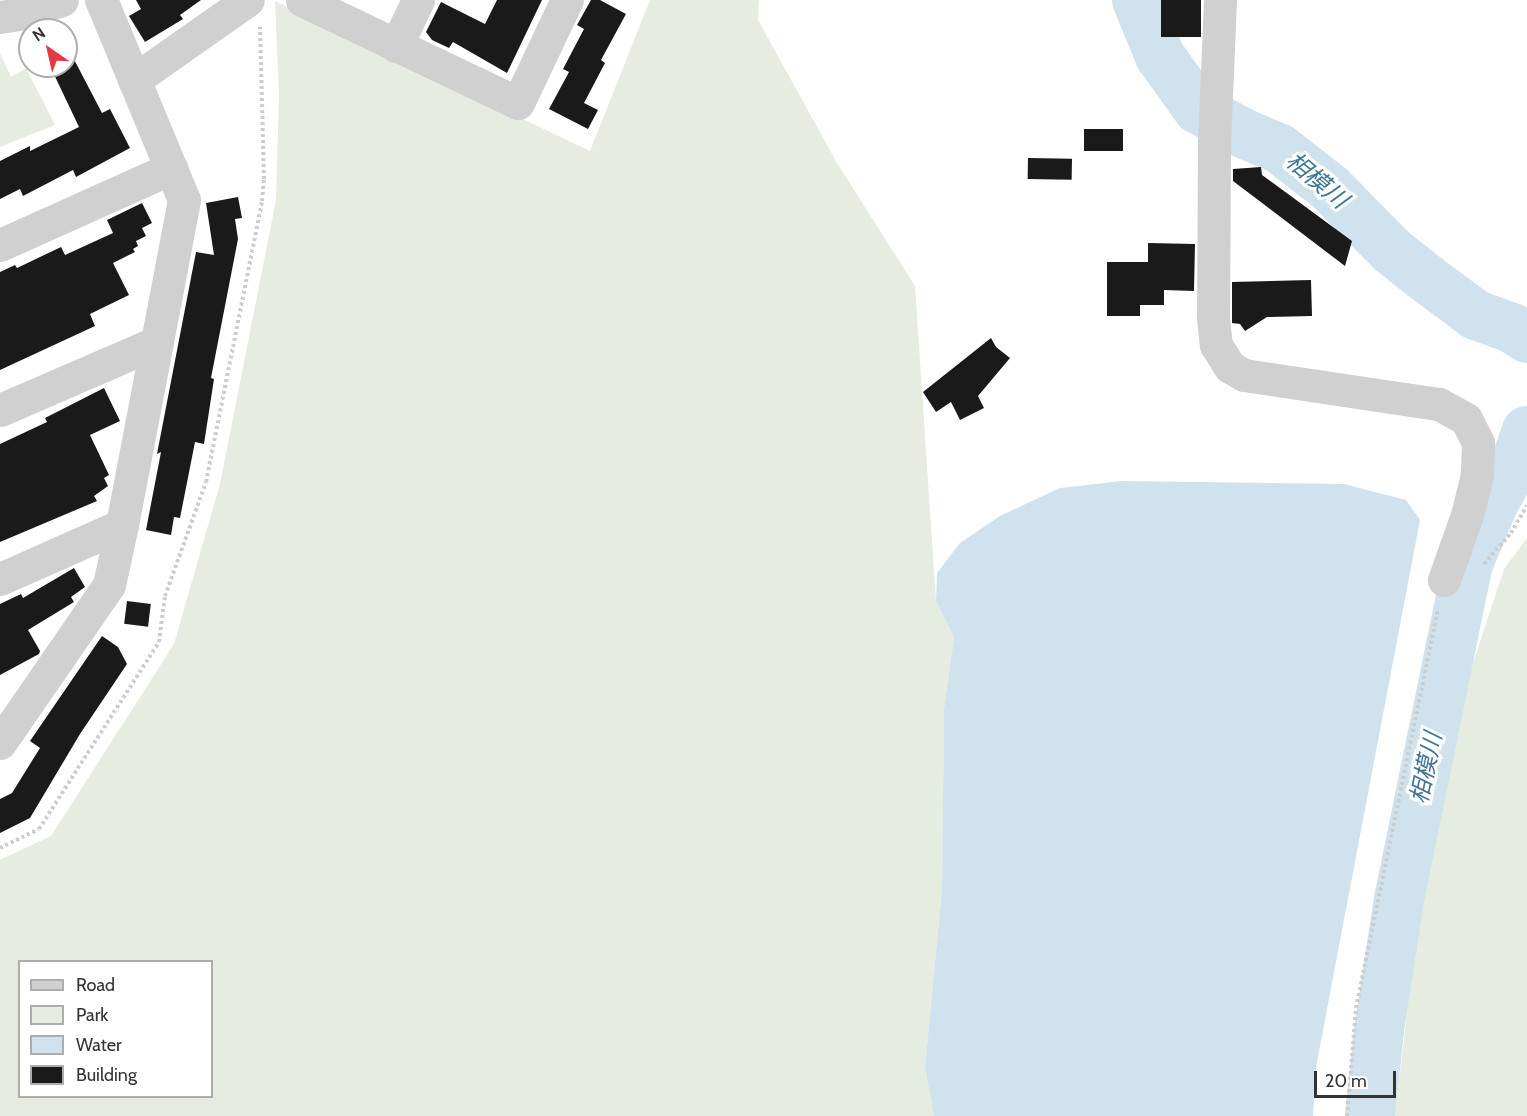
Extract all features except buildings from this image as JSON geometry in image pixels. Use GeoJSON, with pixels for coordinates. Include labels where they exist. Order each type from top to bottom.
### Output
{"type":"FeatureCollection","features":[{"type":"Feature","properties":{"kind":"street"},"geometry":{"type":"LineString","coordinates":[[0,17],[18,14],[62,0]]}},
{"type":"Feature","properties":{"kind":"street"},"geometry":{"type":"LineString","coordinates":[[0,743],[109,585],[184,200],[101,0]]}},
{"type":"Feature","properties":{"kind":"street"},"geometry":{"type":"LineString","coordinates":[[302,0],[518,103],[567,0]]}},
{"type":"Feature","properties":{"kind":"street"},"geometry":{"type":"LineString","coordinates":[[396,46],[418,0]]}},
{"type":"Feature","properties":{"kind":"street"},"geometry":{"type":"LineString","coordinates":[[1220,0],[1214,143],[1213,318],[1216,345],[1230,367],[1244,375],[1439,404],[1467,419],[1478,443],[1477,475],[1467,515],[1444,580]]}},
{"type":"Feature","properties":{"kind":"street"},"geometry":{"type":"LineString","coordinates":[[134,80],[254,10]]}},
{"type":"Feature","properties":{"kind":"street"},"geometry":{"type":"LineString","coordinates":[[0,245],[171,168]]}},
{"type":"Feature","properties":{"kind":"street"},"geometry":{"type":"LineString","coordinates":[[0,410],[157,342]]}},
{"type":"Feature","properties":{"kind":"street"},"geometry":{"type":"LineString","coordinates":[[0,579],[122,525]]}},
{"type":"Feature","properties":{"kind":"path"},"geometry":{"type":"LineString","coordinates":[[0,848],[39,829],[159,642],[165,596],[206,482],[262,201],[264,179],[254,10]]}},
{"type":"Feature","properties":{"kind":"path"},"geometry":{"type":"LineString","coordinates":[[1480,568],[1511,533],[1527,505]]}},
{"type":"Feature","properties":{"kind":"path"},"geometry":{"type":"LineString","coordinates":[[1347,1116],[1356,1008],[1444,580]]}},
{"type":"Feature","properties":{"kind":"green space"},"geometry":{"type":"Polygon","coordinates":[[[650,0],[759,0],[758,20],[837,163],[915,286],[936,601],[954,637],[944,709],[942,889],[925,1067],[934,1116],[0,1116],[0,860],[51,836],[174,644],[220,484],[276,200],[279,94],[275,1],[590,151],[650,0]]]}},
{"type":"Feature","properties":{"kind":"green space"},"geometry":{"type":"Polygon","coordinates":[[[0,53],[11,77],[18,73],[18,78],[31,78],[55,125],[0,147],[0,53]]]}},
{"type":"Feature","properties":{"kind":"green space"},"geometry":{"type":"Polygon","coordinates":[[[1527,538],[1527,1116],[1395,1116],[1413,962],[1456,714],[1504,569],[1527,538]]]}},
{"type":"Feature","properties":{"kind":"water"},"geometry":{"type":"Polygon","coordinates":[[[1122,481],[1344,484],[1406,500],[1420,520],[1316,1067],[1313,1116],[934,1116],[925,1067],[942,889],[944,709],[954,637],[936,601],[937,573],[960,543],[1000,516],[1060,488],[1122,481]]]}},
{"type":"Feature","properties":{"kind":"waterway","name":"相模川"},"geometry":{"type":"LineString","coordinates":[[1137,0],[1160,56],[1198,109],[1245,134],[1280,149],[1330,188],[1392,251],[1426,278],[1476,315],[1512,328],[1527,338]]}},
{"type":"Feature","properties":{"kind":"waterway","name":"相模川"},"geometry":{"type":"LineString","coordinates":[[1370,1116],[1379,1030],[1399,899],[1468,564],[1493,504],[1515,465],[1527,431]]}}]}
